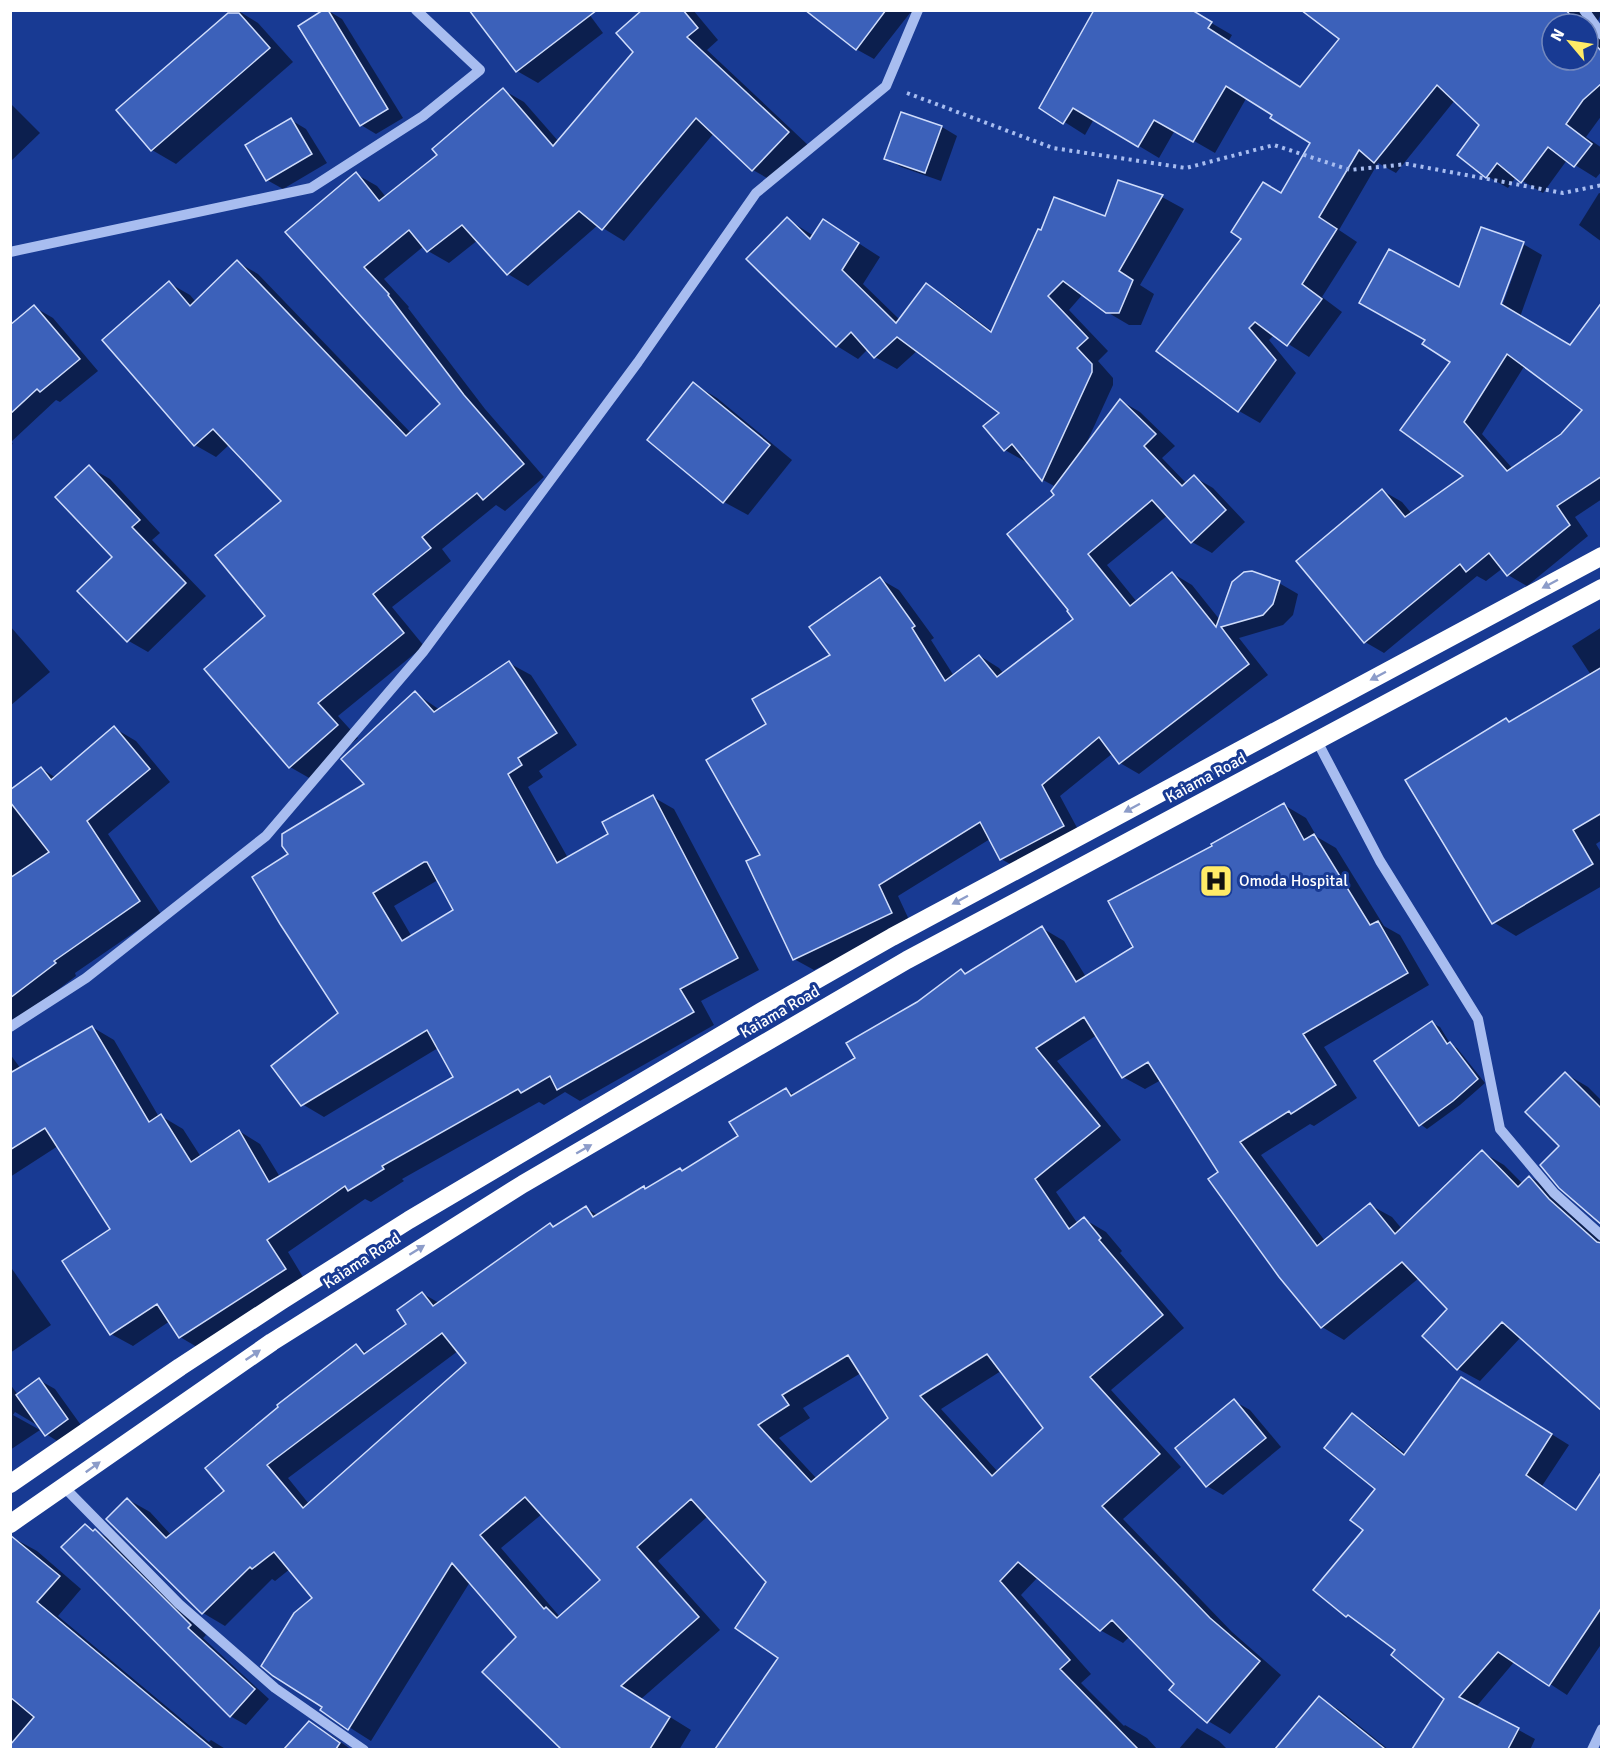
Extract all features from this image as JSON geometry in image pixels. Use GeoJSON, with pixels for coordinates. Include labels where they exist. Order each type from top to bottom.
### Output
{"type":"FeatureCollection","features":[{"type":"Feature","properties":{"kind":"highway","name":"Kaiama Road"},"geometry":{"type":"LineString","coordinates":[[10,1484],[281,1300],[419,1214],[762,1011],[892,937],[1602,556]]}},
{"type":"Feature","properties":{"kind":"highway","name":"Kaiama Road"},"geometry":{"type":"LineString","coordinates":[[10,1524],[65,1488],[272,1342],[523,1184],[908,960],[1602,588]]}},
{"type":"Feature","properties":{"kind":"street"},"geometry":{"type":"LineString","coordinates":[[10,252],[311,188],[423,116],[480,70],[416,10]]}},
{"type":"Feature","properties":{"kind":"street"},"geometry":{"type":"LineString","coordinates":[[10,1027],[86,978],[266,836],[423,652],[638,362],[756,193],[886,86],[918,10]]}},
{"type":"Feature","properties":{"kind":"street"},"geometry":{"type":"LineString","coordinates":[[1584,10],[1602,35]]}},
{"type":"Feature","properties":{"kind":"street"},"geometry":{"type":"LineString","coordinates":[[1317,741],[1380,861],[1478,1019],[1500,1129],[1554,1193],[1602,1236]]}},
{"type":"Feature","properties":{"kind":"street"},"geometry":{"type":"LineString","coordinates":[[65,1488],[180,1604],[275,1688],[364,1749]]}},
{"type":"Feature","properties":{"kind":"street"},"geometry":{"type":"LineString","coordinates":[[1592,1749],[1602,1729]]}},
{"type":"Feature","properties":{"kind":"path"},"geometry":{"type":"LineString","coordinates":[[886,86],[1053,148],[1186,168],[1274,145],[1350,170],[1407,165],[1563,193],[1597,184],[1602,185]]}},
{"type":"Feature","properties":{"kind":"building"},"geometry":{"type":"Polygon","coordinates":[[[323,10],[328,10],[388,109],[360,126],[298,26],[323,10]]]}},
{"type":"Feature","properties":{"kind":"building"},"geometry":{"type":"Polygon","coordinates":[[[469,10],[597,10],[516,72],[469,10]]]}},
{"type":"Feature","properties":{"kind":"building"},"geometry":{"type":"Polygon","coordinates":[[[642,10],[683,10],[698,28],[687,37],[789,132],[752,171],[696,118],[602,230],[579,211],[507,275],[462,225],[427,252],[409,230],[364,267],[389,294],[464,395],[524,464],[483,500],[477,493],[422,537],[431,548],[373,594],[404,633],[318,703],[338,725],[289,768],[204,669],[265,616],[215,555],[281,501],[213,429],[194,446],[102,340],[169,281],[190,306],[237,260],[406,436],[440,404],[285,232],[356,172],[379,201],[437,155],[432,149],[503,88],[553,146],[633,52],[616,33],[642,10]]]}},
{"type":"Feature","properties":{"kind":"building"},"geometry":{"type":"Polygon","coordinates":[[[805,10],[886,10],[856,50],[805,10]]]}},
{"type":"Feature","properties":{"kind":"building"},"geometry":{"type":"Polygon","coordinates":[[[1094,10],[1192,10],[1212,22],[1208,28],[1300,87],[1339,39],[1301,10],[1566,10],[1568,12],[1540,12],[1540,72],[1600,72],[1600,50],[1602,52],[1602,83],[1583,100],[1566,124],[1592,144],[1574,167],[1548,147],[1521,183],[1497,163],[1486,178],[1457,155],[1479,125],[1437,85],[1374,163],[1359,150],[1319,217],[1337,229],[1302,284],[1322,299],[1287,346],[1255,322],[1249,328],[1276,360],[1238,412],[1156,351],[1241,239],[1231,232],[1263,182],[1281,193],[1310,143],[1270,118],[1272,115],[1226,86],[1193,142],[1154,120],[1138,147],[1073,108],[1063,124],[1039,108],[1094,10]]]}},
{"type":"Feature","properties":{"kind":"building"},"geometry":{"type":"Polygon","coordinates":[[[228,13],[239,13],[270,48],[151,151],[116,110],[228,13]]]}},
{"type":"Feature","properties":{"kind":"building"},"geometry":{"type":"Polygon","coordinates":[[[901,112],[942,126],[925,173],[884,159],[901,112]]]}},
{"type":"Feature","properties":{"kind":"building"},"geometry":{"type":"Polygon","coordinates":[[[291,118],[312,154],[266,181],[245,145],[291,118]]]}},
{"type":"Feature","properties":{"kind":"building"},"geometry":{"type":"Polygon","coordinates":[[[1118,180],[1163,195],[1119,271],[1133,280],[1119,313],[1106,313],[1063,281],[1048,296],[1088,338],[1077,348],[1092,364],[1092,372],[1042,481],[1012,444],[1004,451],[983,426],[999,413],[897,337],[874,358],[851,332],[836,347],[746,259],[787,217],[810,239],[823,219],[859,243],[842,270],[896,323],[926,283],[991,332],[1038,229],[1041,230],[1054,197],[1105,216],[1118,180]]]}},
{"type":"Feature","properties":{"kind":"building"},"geometry":{"type":"Polygon","coordinates":[[[1481,227],[1524,242],[1501,304],[1570,345],[1602,302],[1602,476],[1557,506],[1570,525],[1507,576],[1489,553],[1466,572],[1460,564],[1364,643],[1296,561],[1382,489],[1405,517],[1463,476],[1400,430],[1450,362],[1422,344],[1425,340],[1359,303],[1389,249],[1459,287],[1481,227]],[[1507,354],[1464,422],[1507,471],[1561,434],[1582,410],[1507,354]]]}},
{"type":"Feature","properties":{"kind":"building"},"geometry":{"type":"Polygon","coordinates":[[[34,305],[80,359],[40,392],[37,389],[10,414],[10,325],[34,305]]]}},
{"type":"Feature","properties":{"kind":"building"},"geometry":{"type":"Polygon","coordinates":[[[693,382],[770,445],[723,503],[647,440],[693,382]]]}},
{"type":"Feature","properties":{"kind":"building"},"geometry":{"type":"Polygon","coordinates":[[[1120,399],[1156,434],[1144,446],[1182,486],[1194,475],[1226,510],[1191,543],[1152,500],[1088,554],[1130,606],[1172,572],[1216,627],[1232,582],[1244,572],[1252,571],[1280,581],[1273,604],[1263,615],[1221,627],[1249,664],[1119,764],[1099,737],[1042,785],[1064,826],[1000,860],[980,822],[879,885],[892,913],[793,960],[746,861],[760,855],[706,760],[766,724],[752,699],[830,655],[809,627],[880,577],[915,626],[912,628],[945,681],[979,655],[997,677],[1073,619],[1007,534],[1054,495],[1051,491],[1120,399]]]}},
{"type":"Feature","properties":{"kind":"building"},"geometry":{"type":"Polygon","coordinates":[[[89,465],[140,520],[132,527],[186,583],[127,642],[77,591],[112,557],[55,497],[89,465]]]}},
{"type":"Feature","properties":{"kind":"building"},"geometry":{"type":"Polygon","coordinates":[[[509,661],[557,733],[518,758],[522,765],[508,774],[557,863],[608,834],[602,822],[653,795],[738,958],[680,989],[694,1012],[557,1090],[550,1076],[521,1093],[518,1089],[382,1166],[384,1169],[348,1191],[345,1186],[267,1240],[286,1269],[179,1338],[157,1304],[110,1335],[62,1261],[110,1229],[45,1128],[10,1150],[10,1073],[92,1026],[149,1122],[161,1114],[191,1162],[239,1130],[269,1182],[453,1077],[427,1030],[301,1106],[271,1066],[338,1013],[252,877],[288,854],[282,846],[282,834],[364,784],[341,759],[415,691],[434,712],[509,661]],[[427,862],[373,893],[402,941],[453,910],[427,862]]]}},
{"type":"Feature","properties":{"kind":"building"},"geometry":{"type":"Polygon","coordinates":[[[1602,667],[1602,813],[1573,830],[1593,864],[1492,924],[1405,780],[1506,718],[1509,722],[1602,667]]]}},
{"type":"Feature","properties":{"kind":"building"},"geometry":{"type":"Polygon","coordinates":[[[114,726],[150,769],[87,821],[140,901],[54,961],[56,963],[10,998],[10,878],[49,852],[10,802],[10,790],[41,767],[51,780],[114,726]]]}},
{"type":"Feature","properties":{"kind":"building"},"geometry":{"type":"Polygon","coordinates":[[[1284,803],[1304,840],[1314,834],[1370,925],[1378,921],[1408,973],[1303,1034],[1336,1085],[1291,1114],[1289,1111],[1240,1142],[1317,1246],[1370,1203],[1395,1234],[1482,1150],[1518,1187],[1529,1176],[1549,1199],[1597,1242],[1602,1243],[1602,1411],[1502,1322],[1457,1370],[1422,1336],[1447,1309],[1402,1262],[1321,1328],[1279,1277],[1208,1179],[1218,1172],[1148,1062],[1122,1078],[1084,1017],[1036,1048],[1100,1126],[1035,1179],[1069,1229],[1084,1217],[1101,1238],[1099,1240],[1163,1315],[1090,1377],[1160,1454],[1102,1506],[1210,1618],[1260,1661],[1207,1723],[1169,1690],[1174,1684],[1112,1620],[1100,1631],[1018,1562],[1000,1581],[1070,1660],[1060,1669],[1138,1749],[715,1749],[778,1658],[735,1628],[766,1582],[691,1499],[637,1547],[699,1617],[621,1686],[670,1717],[650,1749],[561,1749],[482,1672],[516,1637],[452,1563],[348,1730],[320,1710],[322,1707],[261,1666],[294,1613],[312,1598],[274,1552],[252,1569],[250,1567],[202,1614],[106,1519],[127,1498],[166,1538],[224,1491],[205,1468],[278,1407],[277,1405],[356,1344],[364,1354],[406,1324],[397,1310],[422,1292],[433,1306],[550,1223],[553,1227],[586,1206],[593,1217],[644,1186],[645,1189],[680,1168],[682,1171],[738,1136],[729,1122],[786,1088],[791,1096],[855,1058],[846,1043],[917,1002],[961,969],[965,974],[1042,926],[1076,982],[1133,947],[1108,901],[1212,846],[1211,844],[1284,803]],[[442,1333],[267,1465],[303,1508],[466,1363],[442,1333]],[[987,1354],[920,1396],[992,1476],[1043,1428],[987,1354]],[[848,1355],[782,1395],[789,1405],[758,1425],[811,1482],[888,1418],[848,1355]],[[525,1497],[480,1535],[544,1609],[546,1607],[557,1618],[600,1580],[525,1497]]]}},
{"type":"Feature","properties":{"kind":"building"},"geometry":{"type":"Polygon","coordinates":[[[1432,1021],[1447,1044],[1450,1042],[1478,1079],[1419,1126],[1374,1061],[1432,1021]]]}},
{"type":"Feature","properties":{"kind":"building"},"geometry":{"type":"Polygon","coordinates":[[[1565,1072],[1602,1109],[1602,1225],[1559,1188],[1540,1165],[1559,1146],[1525,1112],[1565,1072]]]}},
{"type":"Feature","properties":{"kind":"building"},"geometry":{"type":"Polygon","coordinates":[[[1461,1377],[1552,1434],[1526,1475],[1576,1510],[1602,1471],[1602,1607],[1549,1686],[1498,1652],[1459,1697],[1519,1728],[1508,1749],[1412,1749],[1444,1699],[1391,1655],[1395,1650],[1348,1615],[1346,1617],[1313,1590],[1363,1530],[1350,1520],[1375,1489],[1324,1448],[1352,1413],[1404,1455],[1461,1377]]]}},
{"type":"Feature","properties":{"kind":"building"},"geometry":{"type":"Polygon","coordinates":[[[39,1378],[68,1419],[45,1436],[16,1395],[39,1378]]]}},
{"type":"Feature","properties":{"kind":"building"},"geometry":{"type":"Polygon","coordinates":[[[1234,1399],[1266,1438],[1206,1487],[1175,1448],[1234,1399]]]}},
{"type":"Feature","properties":{"kind":"building"},"geometry":{"type":"Polygon","coordinates":[[[85,1524],[93,1531],[95,1529],[191,1625],[188,1628],[255,1689],[230,1717],[61,1547],[85,1524]]]}},
{"type":"Feature","properties":{"kind":"building"},"geometry":{"type":"Polygon","coordinates":[[[10,1535],[60,1576],[37,1602],[213,1749],[10,1749],[10,1745],[34,1717],[10,1697],[10,1535]]]}},
{"type":"Feature","properties":{"kind":"building"},"geometry":{"type":"Polygon","coordinates":[[[1319,1696],[1385,1749],[1275,1749],[1319,1696]]]}},
{"type":"Feature","properties":{"kind":"building"},"geometry":{"type":"Polygon","coordinates":[[[309,1721],[340,1743],[336,1749],[284,1749],[309,1721]]]}},
{"type":"Feature","properties":{"kind":"place","name":"Omoda Hospital"},"geometry":{"type":"Point","coordinates":[1216,881]}}]}
